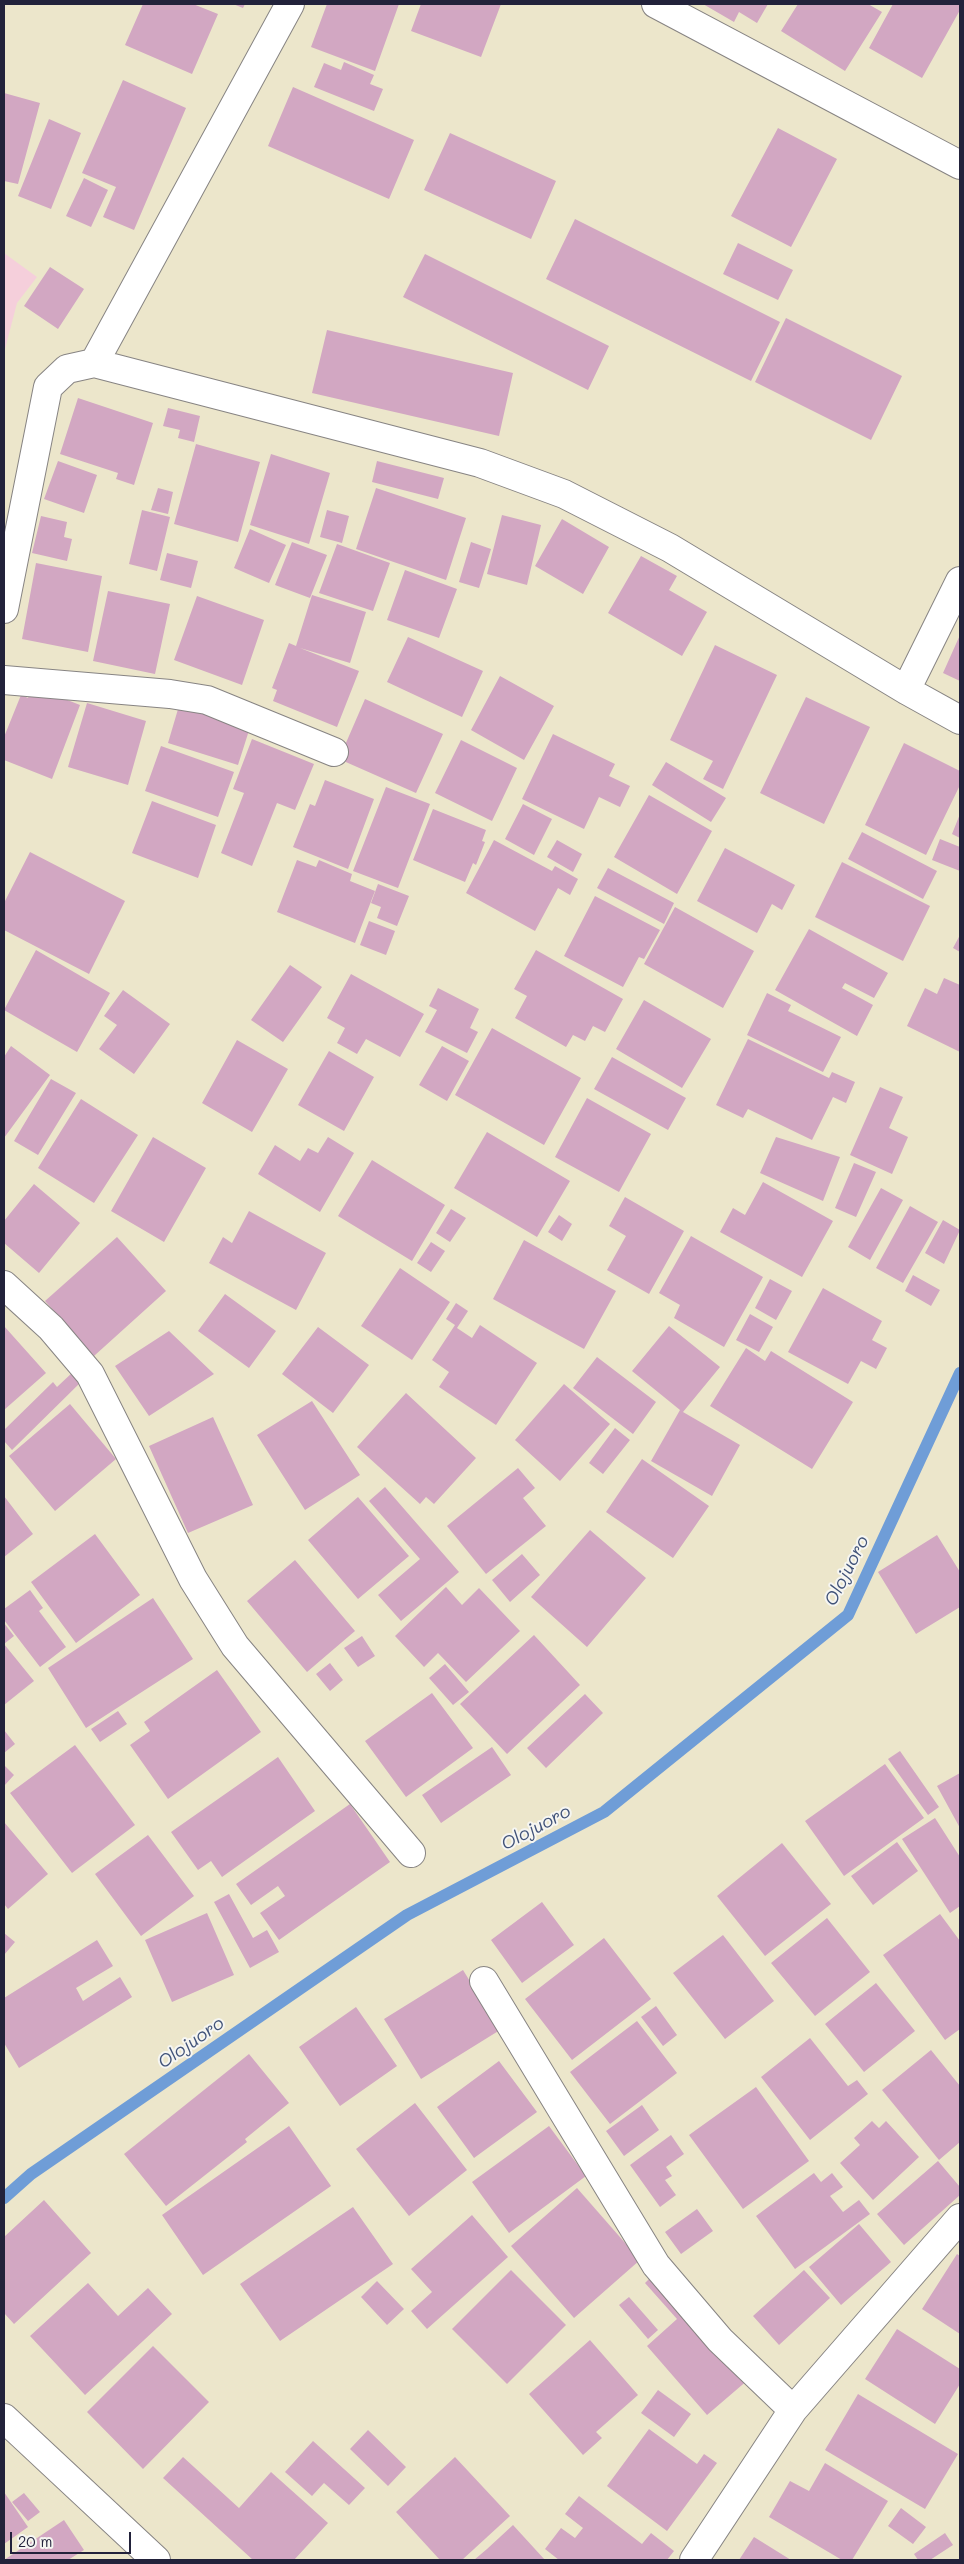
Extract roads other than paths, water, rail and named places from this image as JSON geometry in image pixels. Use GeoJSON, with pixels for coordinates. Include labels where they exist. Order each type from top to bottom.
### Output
{"type":"FeatureCollection","features":[{"type":"Feature","properties":{"kind":"street"},"geometry":{"type":"LineString","coordinates":[[94,363],[290,4]]}},
{"type":"Feature","properties":{"kind":"street"},"geometry":{"type":"LineString","coordinates":[[656,4],[958,157]]}},
{"type":"Feature","properties":{"kind":"street"},"geometry":{"type":"LineString","coordinates":[[4,609],[48,387],[67,369],[94,363],[480,463],[564,494],[670,548],[906,690],[960,720]]}},
{"type":"Feature","properties":{"kind":"street"},"geometry":{"type":"LineString","coordinates":[[906,690],[960,581]]}},
{"type":"Feature","properties":{"kind":"street"},"geometry":{"type":"LineString","coordinates":[[4,680],[170,694],[207,700],[334,752]]}},
{"type":"Feature","properties":{"kind":"street"},"geometry":{"type":"LineString","coordinates":[[4,1285],[51,1328],[90,1374],[193,1579],[234,1646],[411,1853]]}},
{"type":"Feature","properties":{"kind":"street"},"geometry":{"type":"LineString","coordinates":[[484,1981],[656,2265],[720,2340],[793,2410]]}},
{"type":"Feature","properties":{"kind":"street"},"geometry":{"type":"LineString","coordinates":[[694,2560],[793,2410],[960,2218]]}},
{"type":"Feature","properties":{"kind":"street"},"geometry":{"type":"LineString","coordinates":[[4,2418],[156,2560]]}},
{"type":"Feature","properties":{"kind":"waterway","name":"Olojuoro"},"geometry":{"type":"LineString","coordinates":[[4,2198],[31,2174],[407,1915],[604,1812],[848,1615],[960,1373]]}}]}
